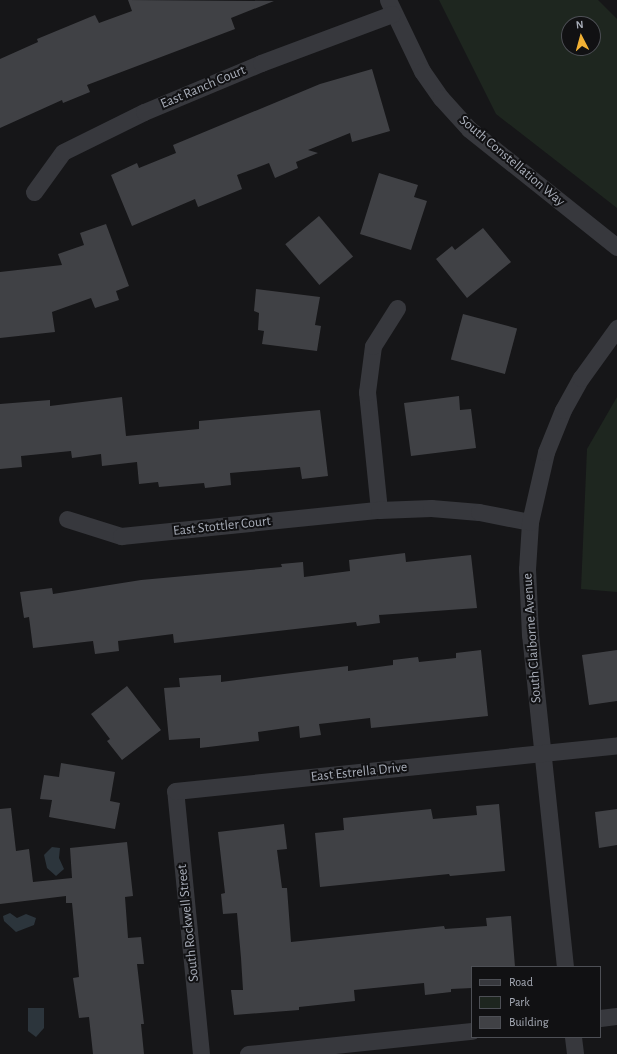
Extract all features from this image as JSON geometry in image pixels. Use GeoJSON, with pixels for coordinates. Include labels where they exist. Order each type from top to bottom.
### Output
{"type":"FeatureCollection","features":[{"type":"Feature","properties":{"kind":"street","name":"East Ranch Court"},"geometry":{"type":"LineString","coordinates":[[34,192],[63,152],[70,148],[152,109],[390,7]]}},
{"type":"Feature","properties":{"kind":"street","name":"South Constellation Way"},"geometry":{"type":"LineString","coordinates":[[390,7],[422,71],[441,98],[469,129],[617,246]]}},
{"type":"Feature","properties":{"kind":"street"},"geometry":{"type":"LineString","coordinates":[[379,510],[366,392],[373,346],[397,308]]}},
{"type":"Feature","properties":{"kind":"street","name":"South Claiborne Avenue"},"geometry":{"type":"LineString","coordinates":[[565,966],[527,598],[530,522],[546,452],[563,410],[581,378],[617,328]]}},
{"type":"Feature","properties":{"kind":"street","name":"East Stottler Court"},"geometry":{"type":"LineString","coordinates":[[67,519],[121,536],[379,510],[431,508],[479,512],[530,522]]}},
{"type":"Feature","properties":{"kind":"street","name":"East Estrella Drive"},"geometry":{"type":"LineString","coordinates":[[175,791],[617,745]]}},
{"type":"Feature","properties":{"kind":"street","name":"South Rockwell Street"},"geometry":{"type":"LineString","coordinates":[[175,791],[201,1054]]}},
{"type":"Feature","properties":{"kind":"street"},"geometry":{"type":"LineString","coordinates":[[601,1018],[617,1016]]}},
{"type":"Feature","properties":{"kind":"street"},"geometry":{"type":"LineString","coordinates":[[248,1054],[471,1031]]}},
{"type":"Feature","properties":{"kind":"street"},"geometry":{"type":"LineString","coordinates":[[572,1038],[575,1054]]}},
{"type":"Feature","properties":{"kind":"green space"},"geometry":{"type":"Polygon","coordinates":[[[439,0],[598,0],[617,19],[617,208],[496,114],[439,0]]]}},
{"type":"Feature","properties":{"kind":"green space"},"geometry":{"type":"Polygon","coordinates":[[[617,397],[617,592],[581,589],[587,449],[617,397]]]}},
{"type":"Feature","properties":{"kind":"shaded area"},"geometry":{"type":"Polygon","coordinates":[[[52,847],[60,848],[59,858],[64,869],[56,876],[47,868],[44,855],[52,847]]]}},
{"type":"Feature","properties":{"kind":"shaded area"},"geometry":{"type":"Polygon","coordinates":[[[10,913],[17,918],[26,914],[36,918],[34,925],[16,932],[4,921],[3,916],[10,913]]]}},
{"type":"Feature","properties":{"kind":"shaded area"},"geometry":{"type":"Polygon","coordinates":[[[28,1008],[44,1008],[44,1028],[36,1037],[28,1031],[28,1008]]]}},
{"type":"Feature","properties":{"kind":"building"},"geometry":{"type":"Polygon","coordinates":[[[128,0],[274,1],[231,18],[235,29],[87,85],[90,92],[63,103],[62,100],[0,128],[0,59],[38,42],[37,39],[95,15],[99,23],[132,11],[128,0]]]}},
{"type":"Feature","properties":{"kind":"building"},"geometry":{"type":"Polygon","coordinates":[[[372,69],[390,131],[352,142],[350,133],[308,150],[318,153],[296,162],[298,168],[275,178],[269,163],[237,175],[242,189],[198,207],[195,199],[132,226],[111,175],[137,163],[139,168],[176,153],[173,145],[320,84],[372,69]]]}},
{"type":"Feature","properties":{"kind":"building"},"geometry":{"type":"Polygon","coordinates":[[[379,173],[418,185],[414,197],[427,201],[411,250],[360,234],[379,173]]]}},
{"type":"Feature","properties":{"kind":"building"},"geometry":{"type":"Polygon","coordinates":[[[319,216],[353,257],[319,285],[285,244],[319,216]]]}},
{"type":"Feature","properties":{"kind":"building"},"geometry":{"type":"Polygon","coordinates":[[[106,224],[129,286],[116,291],[119,300],[95,308],[91,298],[52,312],[55,332],[0,338],[0,272],[62,265],[58,254],[84,245],[80,233],[106,224]]]}},
{"type":"Feature","properties":{"kind":"building"},"geometry":{"type":"Polygon","coordinates":[[[483,228],[511,262],[467,298],[436,259],[452,246],[455,250],[483,228]]]}},
{"type":"Feature","properties":{"kind":"building"},"geometry":{"type":"Polygon","coordinates":[[[256,289],[320,297],[315,325],[321,326],[317,351],[262,344],[264,331],[258,330],[259,313],[254,311],[256,289]]]}},
{"type":"Feature","properties":{"kind":"building"},"geometry":{"type":"Polygon","coordinates":[[[463,314],[517,328],[505,374],[451,359],[463,314]]]}},
{"type":"Feature","properties":{"kind":"building"},"geometry":{"type":"Polygon","coordinates":[[[459,396],[460,410],[471,409],[476,448],[411,456],[404,403],[459,396]]]}},
{"type":"Feature","properties":{"kind":"building"},"geometry":{"type":"Polygon","coordinates":[[[122,397],[126,436],[199,429],[199,421],[320,410],[328,476],[302,479],[300,467],[230,473],[231,485],[205,488],[204,483],[159,487],[158,482],[139,484],[137,462],[102,466],[101,454],[72,458],[71,451],[21,456],[22,467],[0,469],[0,404],[50,400],[50,406],[122,397]]]}},
{"type":"Feature","properties":{"kind":"building"},"geometry":{"type":"Polygon","coordinates":[[[405,553],[406,562],[471,555],[477,608],[379,615],[380,623],[357,626],[356,622],[174,643],[173,634],[118,641],[119,651],[95,654],[93,641],[33,648],[29,617],[24,618],[20,592],[52,588],[53,594],[141,580],[282,567],[281,564],[303,562],[304,577],[350,571],[349,560],[405,553]]]}},
{"type":"Feature","properties":{"kind":"building"},"geometry":{"type":"Polygon","coordinates":[[[481,650],[488,716],[371,728],[370,718],[319,724],[321,735],[300,738],[299,726],[258,732],[259,741],[200,748],[200,738],[169,740],[164,688],[180,687],[179,678],[221,675],[221,682],[348,666],[348,671],[393,665],[393,660],[418,657],[419,662],[456,658],[456,653],[481,650]]]}},
{"type":"Feature","properties":{"kind":"building"},"geometry":{"type":"Polygon","coordinates":[[[617,650],[617,701],[589,705],[582,655],[617,650]]]}},
{"type":"Feature","properties":{"kind":"building"},"geometry":{"type":"Polygon","coordinates":[[[127,686],[161,730],[122,760],[107,741],[110,739],[91,714],[127,686]]]}},
{"type":"Feature","properties":{"kind":"building"},"geometry":{"type":"Polygon","coordinates":[[[61,763],[115,772],[110,801],[120,803],[115,829],[49,817],[52,800],[40,799],[44,775],[59,777],[61,763]]]}},
{"type":"Feature","properties":{"kind":"building"},"geometry":{"type":"Polygon","coordinates":[[[499,804],[505,871],[450,876],[449,874],[320,887],[315,833],[344,830],[343,818],[431,809],[433,819],[477,815],[476,806],[499,804]]]}},
{"type":"Feature","properties":{"kind":"building"},"geometry":{"type":"Polygon","coordinates":[[[11,808],[16,851],[29,849],[33,882],[72,878],[70,848],[127,842],[133,896],[125,897],[128,938],[141,937],[144,964],[137,964],[144,1024],[141,1024],[144,1054],[93,1054],[89,1017],[79,1018],[73,978],[79,977],[72,903],[66,903],[66,896],[0,904],[0,809],[11,808]]]}},
{"type":"Feature","properties":{"kind":"building"},"geometry":{"type":"Polygon","coordinates":[[[617,809],[617,845],[599,848],[595,812],[617,809]]]}},
{"type":"Feature","properties":{"kind":"building"},"geometry":{"type":"Polygon","coordinates":[[[284,824],[287,849],[277,850],[282,888],[287,888],[291,942],[444,926],[445,929],[487,926],[486,918],[511,916],[515,966],[471,966],[471,988],[451,989],[451,992],[425,995],[424,983],[354,990],[355,1001],[299,1007],[299,1010],[234,1015],[231,990],[243,990],[241,958],[237,913],[223,914],[221,894],[225,893],[218,832],[284,824]]]}}]}
